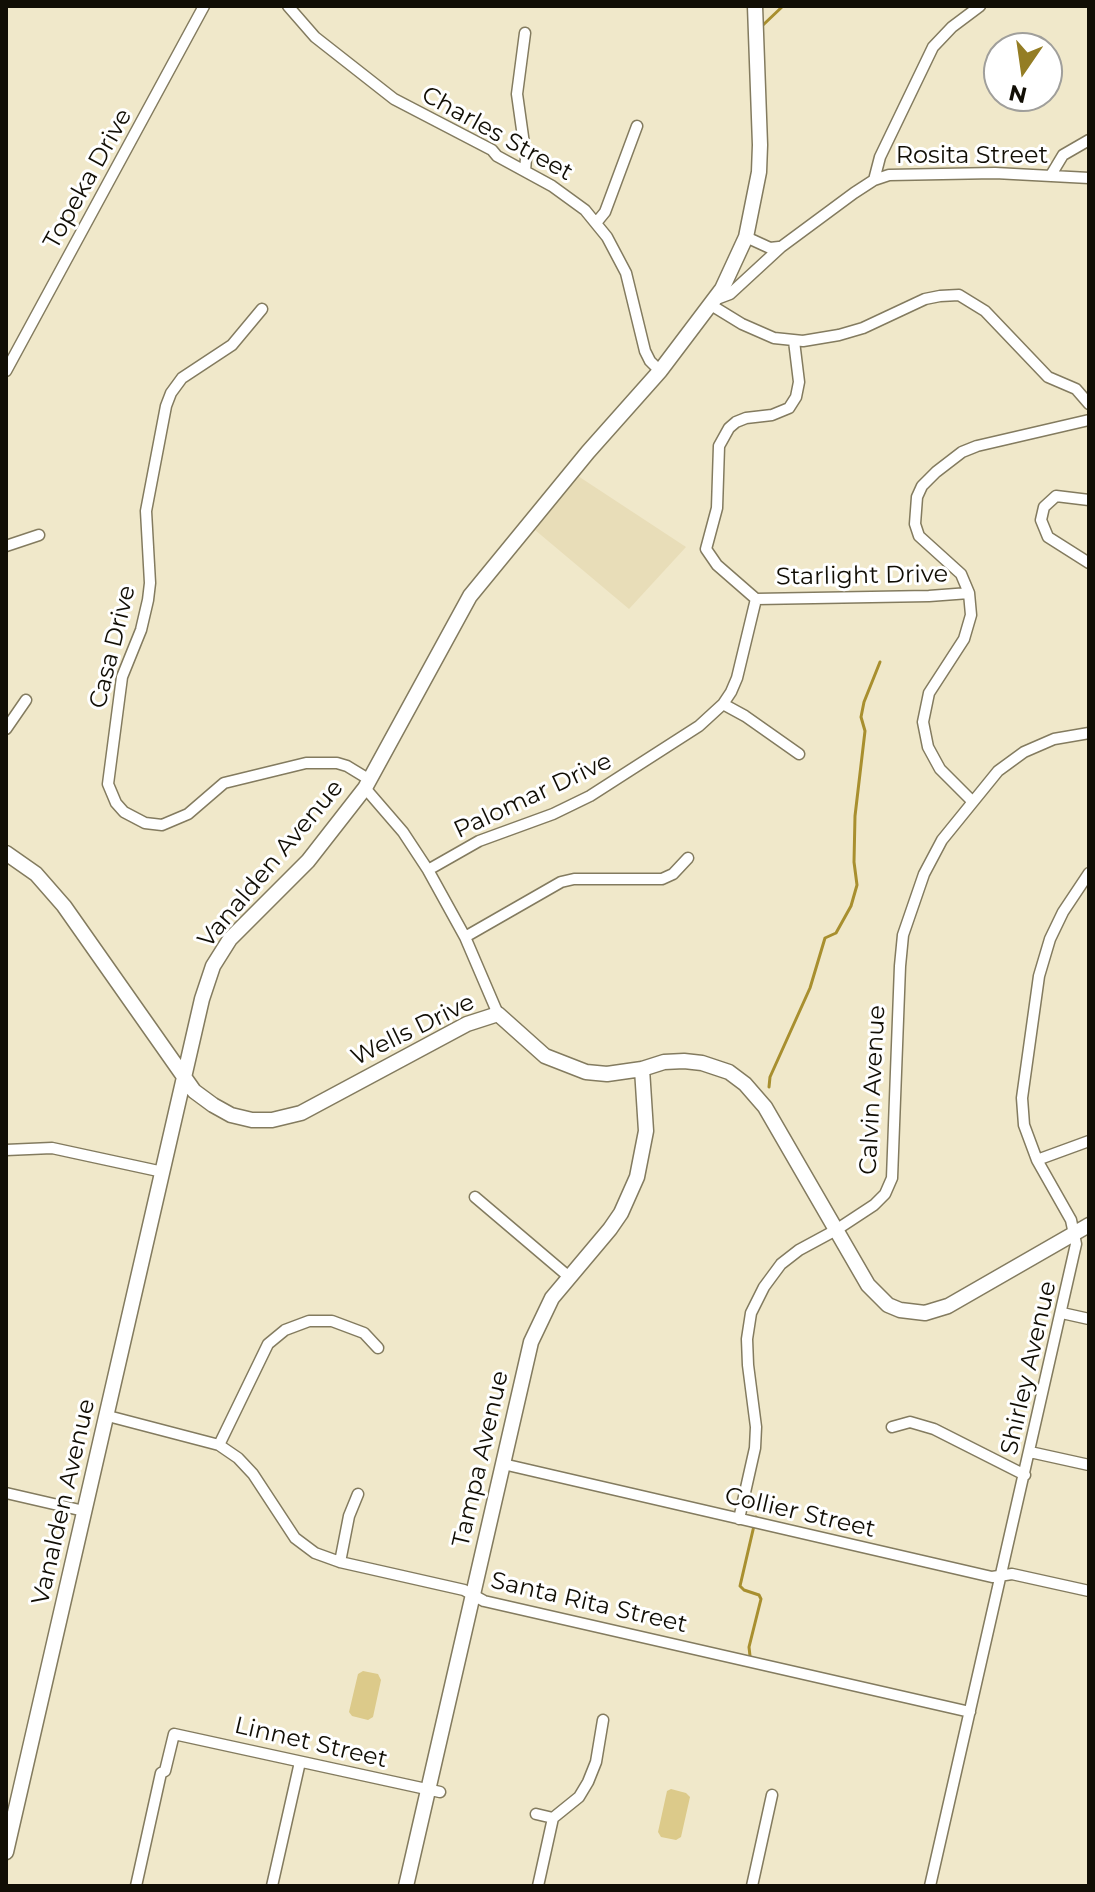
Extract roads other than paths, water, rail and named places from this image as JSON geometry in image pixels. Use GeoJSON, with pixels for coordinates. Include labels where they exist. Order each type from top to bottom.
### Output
{"type":"FeatureCollection","features":[{"type":"Feature","properties":{"kind":"main road","name":"Vanalden Avenue"},"geometry":{"type":"LineString","coordinates":[[6,1852],[202,999],[213,966],[230,939],[308,861],[367,784],[470,596],[588,452],[660,371],[712,303],[746,237],[754,203],[760,145],[755,6]]}},
{"type":"Feature","properties":{"kind":"main road","name":"Wells Drive"},"geometry":{"type":"LineString","coordinates":[[6,853],[36,874],[64,906],[184,1079],[213,1105],[231,1115],[252,1120],[272,1120],[301,1113],[467,1024],[498,1014],[529,1044],[564,1066],[586,1072],[607,1074],[664,1062],[702,1063],[729,1072],[745,1084],[765,1107],[874,1293],[888,1305],[914,1313],[937,1311],[1089,1225]]}},
{"type":"Feature","properties":{"kind":"main road","name":"Tampa Avenue"},"geometry":{"type":"LineString","coordinates":[[406,1886],[434,1791],[531,1342],[543,1313],[568,1276],[621,1213],[637,1177],[646,1131],[642,1069]]}},
{"type":"Feature","properties":{"kind":"street","name":"Topeka Drive"},"geometry":{"type":"LineString","coordinates":[[6,371],[204,6]]}},
{"type":"Feature","properties":{"kind":"street","name":"Charles Street"},"geometry":{"type":"LineString","coordinates":[[288,6],[315,37],[394,99],[492,150],[497,156],[567,196],[596,223],[626,273],[645,351],[660,371]]}},
{"type":"Feature","properties":{"kind":"street"},"geometry":{"type":"LineString","coordinates":[[874,180],[880,157],[933,47],[952,27],[980,6]]}},
{"type":"Feature","properties":{"kind":"street"},"geometry":{"type":"LineString","coordinates":[[525,33],[517,94],[525,171]]}},
{"type":"Feature","properties":{"kind":"street"},"geometry":{"type":"LineString","coordinates":[[596,223],[605,212],[637,126]]}},
{"type":"Feature","properties":{"kind":"street"},"geometry":{"type":"LineString","coordinates":[[1051,175],[1063,155],[1089,140]]}},
{"type":"Feature","properties":{"kind":"street","name":"Rosita Street"},"geometry":{"type":"LineString","coordinates":[[712,303],[730,294],[781,247],[874,180],[889,175],[1051,175],[1089,178]]}},
{"type":"Feature","properties":{"kind":"street"},"geometry":{"type":"LineString","coordinates":[[746,237],[770,248],[781,247]]}},
{"type":"Feature","properties":{"kind":"street"},"geometry":{"type":"LineString","coordinates":[[712,303],[742,324],[774,338],[794,341],[839,335],[887,318],[925,299],[959,295],[985,311],[1048,377],[1076,389],[1089,404]]}},
{"type":"Feature","properties":{"kind":"street","name":"Casa Drive"},"geometry":{"type":"LineString","coordinates":[[262,309],[232,345],[182,378],[166,406],[146,511],[148,600],[141,630],[122,677],[108,784],[116,803],[124,812],[145,823],[162,825],[188,814],[224,783],[306,763],[347,766],[367,784],[428,870],[465,937],[498,1014]]}},
{"type":"Feature","properties":{"kind":"street"},"geometry":{"type":"LineString","coordinates":[[756,599],[717,565],[706,549],[717,508],[719,446],[736,422],[772,415],[789,408],[796,397],[799,382],[794,341]]}},
{"type":"Feature","properties":{"kind":"street"},"geometry":{"type":"LineString","coordinates":[[972,801],[940,769],[928,747],[923,722],[929,693],[969,628],[969,593],[961,574],[919,536],[914,508],[922,486],[962,452],[1089,420]]}},
{"type":"Feature","properties":{"kind":"street"},"geometry":{"type":"LineString","coordinates":[[1089,500],[1056,496],[1044,507],[1041,520],[1048,537],[1089,563]]}},
{"type":"Feature","properties":{"kind":"street"},"geometry":{"type":"LineString","coordinates":[[6,546],[39,535]]}},
{"type":"Feature","properties":{"kind":"street","name":"Starlight Drive"},"geometry":{"type":"LineString","coordinates":[[756,599],[969,593]]}},
{"type":"Feature","properties":{"kind":"street","name":"Palomar Drive"},"geometry":{"type":"LineString","coordinates":[[428,870],[479,841],[553,814],[590,796],[699,726],[723,704],[737,678],[756,599]]}},
{"type":"Feature","properties":{"kind":"street"},"geometry":{"type":"LineString","coordinates":[[6,729],[26,700]]}},
{"type":"Feature","properties":{"kind":"street"},"geometry":{"type":"LineString","coordinates":[[723,704],[799,754]]}},
{"type":"Feature","properties":{"kind":"street","name":"Calvin Avenue"},"geometry":{"type":"LineString","coordinates":[[739,1519],[756,1437],[748,1365],[747,1339],[751,1313],[764,1287],[781,1264],[874,1205],[885,1194],[892,1178],[903,935],[924,874],[942,840],[998,771],[1024,752],[1054,739],[1089,733]]}},
{"type":"Feature","properties":{"kind":"street"},"geometry":{"type":"LineString","coordinates":[[465,937],[561,882],[574,879],[662,879],[673,874],[688,858]]}},
{"type":"Feature","properties":{"kind":"street","name":"Shirley Avenue"},"geometry":{"type":"LineString","coordinates":[[930,1886],[1076,1244],[1071,1220],[1037,1160],[1024,1125],[1022,1098],[1039,976],[1050,939],[1063,912],[1089,873]]}},
{"type":"Feature","properties":{"kind":"street"},"geometry":{"type":"LineString","coordinates":[[1037,1160],[1089,1141]]}},
{"type":"Feature","properties":{"kind":"street"},"geometry":{"type":"LineString","coordinates":[[6,1150],[52,1148],[163,1172]]}},
{"type":"Feature","properties":{"kind":"street"},"geometry":{"type":"LineString","coordinates":[[475,1197],[568,1276]]}},
{"type":"Feature","properties":{"kind":"street"},"geometry":{"type":"LineString","coordinates":[[1062,1313],[1089,1319]]}},
{"type":"Feature","properties":{"kind":"street"},"geometry":{"type":"LineString","coordinates":[[219,1445],[268,1344],[285,1330],[309,1321],[332,1321],[364,1333],[378,1348]]}},
{"type":"Feature","properties":{"kind":"street","name":"Santa Rita Street"},"geometry":{"type":"LineString","coordinates":[[108,1416],[219,1445],[238,1458],[253,1474],[295,1538],[315,1553],[340,1562],[464,1590],[499,1605],[970,1712]]}},
{"type":"Feature","properties":{"kind":"street"},"geometry":{"type":"LineString","coordinates":[[892,1427],[910,1422],[934,1429],[1025,1475]]}},
{"type":"Feature","properties":{"kind":"street"},"geometry":{"type":"LineString","coordinates":[[1030,1452],[1089,1465]]}},
{"type":"Feature","properties":{"kind":"street","name":"Collier Street"},"geometry":{"type":"LineString","coordinates":[[503,1464],[992,1577],[1012,1574],[1089,1591]]}},
{"type":"Feature","properties":{"kind":"street"},"geometry":{"type":"LineString","coordinates":[[6,1493],[84,1511]]}},
{"type":"Feature","properties":{"kind":"street"},"geometry":{"type":"LineString","coordinates":[[340,1562],[349,1516],[358,1494]]}},
{"type":"Feature","properties":{"kind":"street"},"geometry":{"type":"LineString","coordinates":[[538,1886],[553,1818],[579,1797],[588,1782],[596,1762],[603,1720]]}},
{"type":"Feature","properties":{"kind":"street","name":"Linnet Street"},"geometry":{"type":"LineString","coordinates":[[136,1886],[161,1773],[165,1771],[174,1734],[434,1791]]}},
{"type":"Feature","properties":{"kind":"street"},"geometry":{"type":"LineString","coordinates":[[272,1886],[300,1762]]}},
{"type":"Feature","properties":{"kind":"street"},"geometry":{"type":"LineString","coordinates":[[752,1886],[772,1795]]}},
{"type":"Feature","properties":{"kind":"street"},"geometry":{"type":"LineString","coordinates":[[536,1814],[553,1818]]}},
{"type":"Feature","properties":{"kind":"waterway"},"geometry":{"type":"LineString","coordinates":[[763,25],[783,6]]}},
{"type":"Feature","properties":{"kind":"waterway"},"geometry":{"type":"LineString","coordinates":[[769,1087],[770,1077],[810,988],[825,938],[836,933],[851,906],[857,885],[855,816],[865,731],[861,717],[880,662]]}},
{"type":"Feature","properties":{"kind":"waterway"},"geometry":{"type":"LineString","coordinates":[[750,1656],[749,1647],[761,1599],[740,1586],[756,1517]]}}]}
